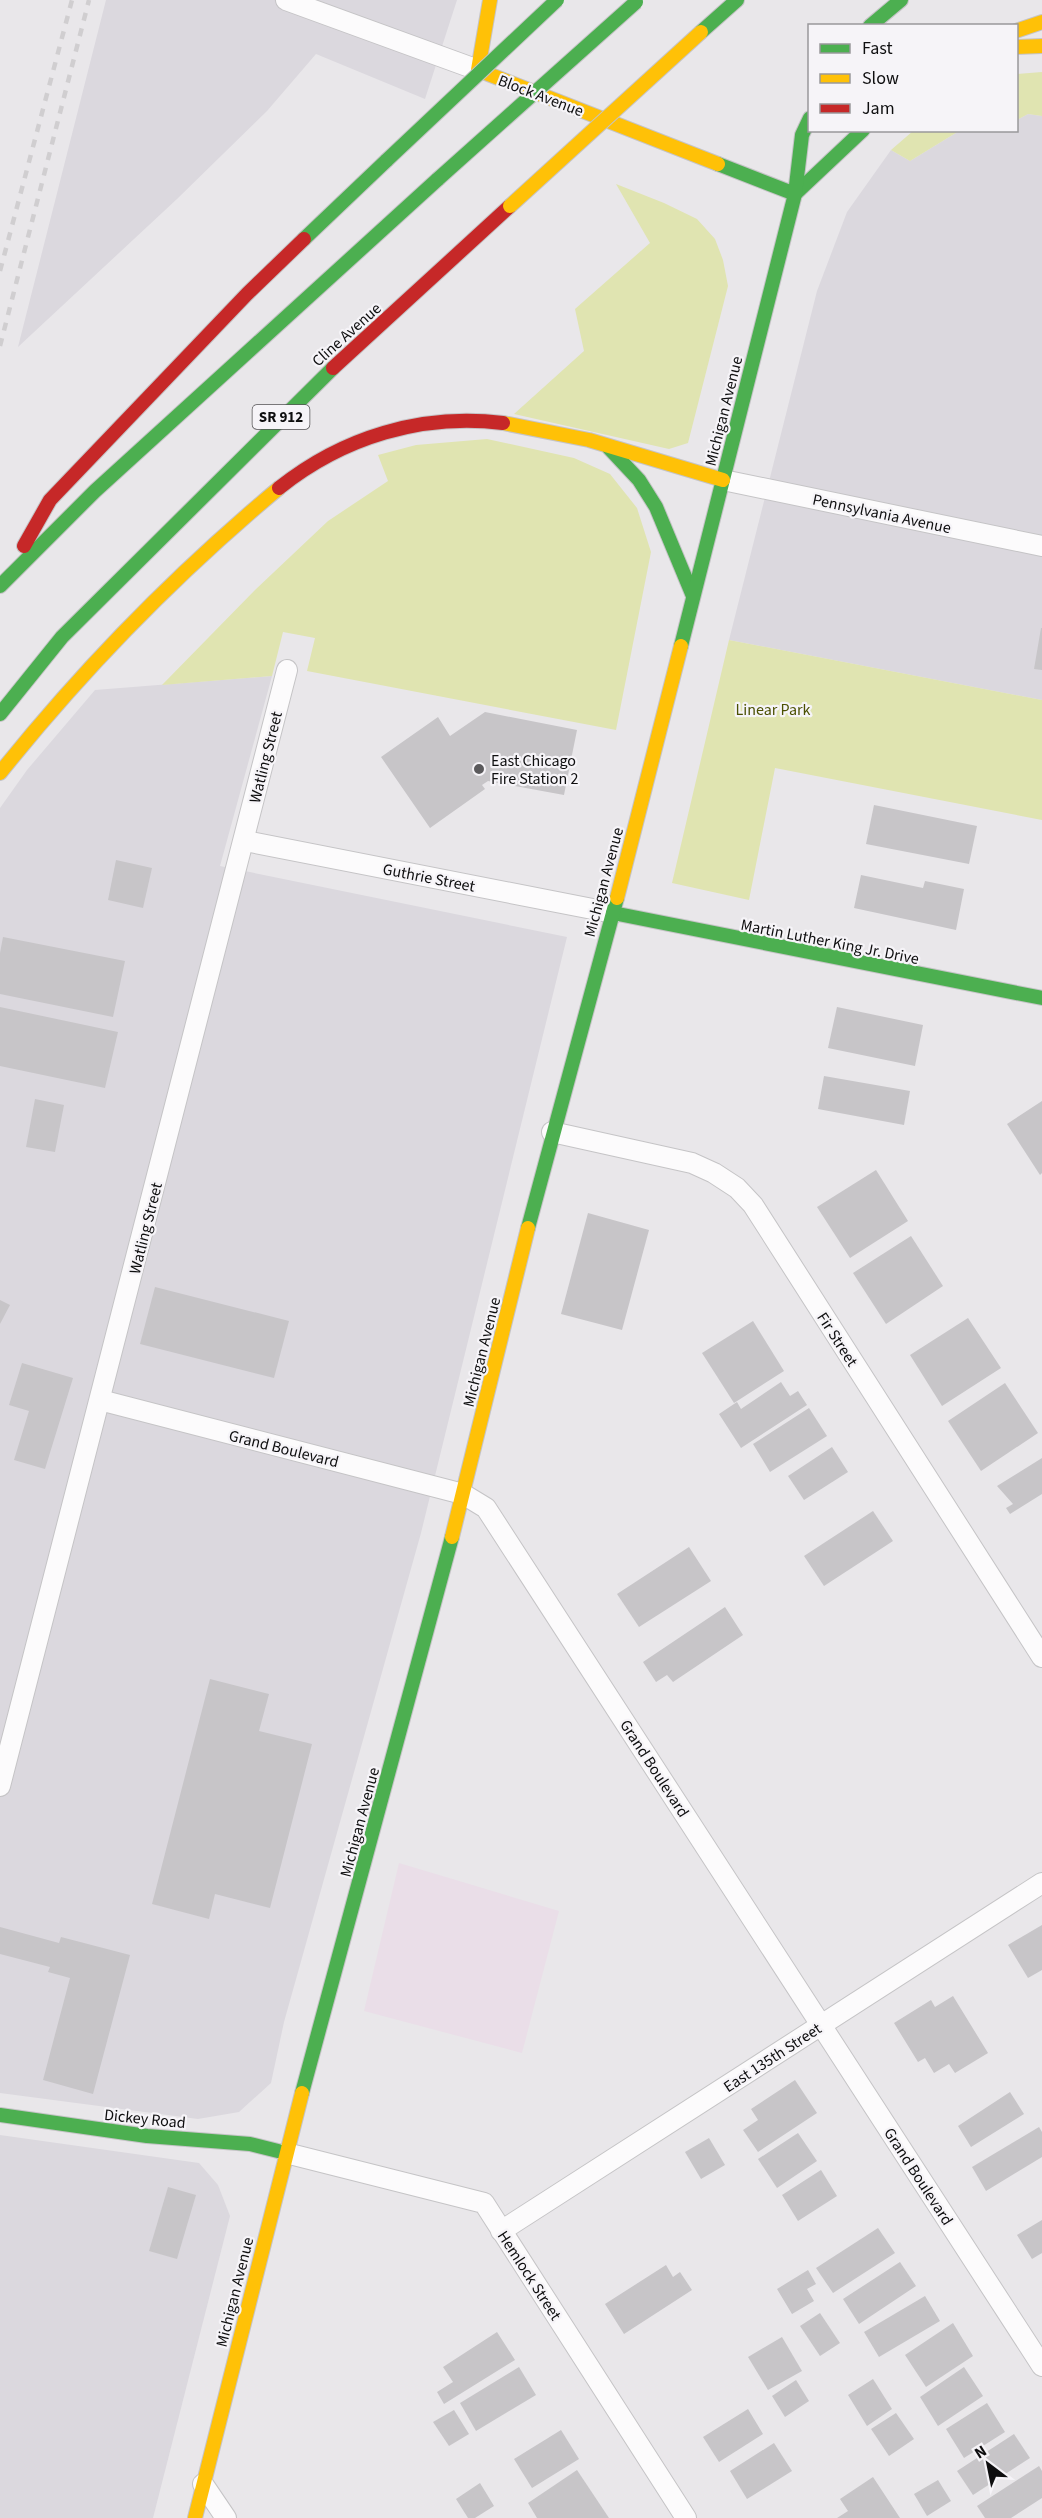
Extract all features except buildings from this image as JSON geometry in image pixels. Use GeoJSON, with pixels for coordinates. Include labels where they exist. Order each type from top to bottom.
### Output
{"type":"FeatureCollection","features":[{"type":"Feature","properties":{"kind":"main road"},"geometry":{"type":"LineString","coordinates":[[478,70],[490,0]]}},
{"type":"Feature","properties":{"kind":"main road"},"geometry":{"type":"LineString","coordinates":[[3,582],[50,500],[247,294],[557,0]]}},
{"type":"Feature","properties":{"kind":"main road","name":"Cline Avenue"},"geometry":{"type":"LineString","coordinates":[[0,714],[62,637],[296,402],[736,0]]}},
{"type":"Feature","properties":{"kind":"main road"},"geometry":{"type":"LineString","coordinates":[[872,24],[901,0]]}},
{"type":"Feature","properties":{"kind":"main road"},"geometry":{"type":"LineString","coordinates":[[3,582],[95,491],[637,1]]}},
{"type":"Feature","properties":{"kind":"main road"},"geometry":{"type":"LineString","coordinates":[[1018,31],[1042,22]]}},
{"type":"Feature","properties":{"kind":"main road"},"geometry":{"type":"LineString","coordinates":[[1018,47],[1042,45]]}},
{"type":"Feature","properties":{"kind":"main road","name":"Block Avenue"},"geometry":{"type":"LineString","coordinates":[[478,70],[795,194]]}},
{"type":"Feature","properties":{"kind":"main road","name":"Michigan Avenue"},"geometry":{"type":"LineString","coordinates":[[195,2518],[286,2153],[463,1494],[552,1132],[613,913],[795,194],[802,135],[808,122]]}},
{"type":"Feature","properties":{"kind":"main road"},"geometry":{"type":"LineString","coordinates":[[795,194],[861,132]]}},
{"type":"Feature","properties":{"kind":"main road"},"geometry":{"type":"LineString","coordinates":[[0,773],[135,617],[271,496],[316,462],[365,440],[421,423],[453,420],[494,421],[537,428],[723,480]]}},
{"type":"Feature","properties":{"kind":"main road"},"geometry":{"type":"LineString","coordinates":[[609,448],[639,480],[656,507],[693,596]]}},
{"type":"Feature","properties":{"kind":"main road","name":"Martin Luther King Jr. Drive"},"geometry":{"type":"LineString","coordinates":[[613,913],[1042,998]]}},
{"type":"Feature","properties":{"kind":"main road","name":"Dickey Road"},"geometry":{"type":"LineString","coordinates":[[0,2115],[147,2136],[249,2144],[286,2153]]}},
{"type":"Feature","properties":{"kind":"street","name":"Block Avenue"},"geometry":{"type":"LineString","coordinates":[[286,0],[478,70]]}},
{"type":"Feature","properties":{"kind":"street","name":"Pennsylvania Avenue"},"geometry":{"type":"LineString","coordinates":[[723,480],[1042,546]]}},
{"type":"Feature","properties":{"kind":"street","name":"Watling Street"},"geometry":{"type":"LineString","coordinates":[[0,1786],[245,841],[287,670]]}},
{"type":"Feature","properties":{"kind":"street","name":"Guthrie Street"},"geometry":{"type":"LineString","coordinates":[[245,841],[613,913]]}},
{"type":"Feature","properties":{"kind":"street","name":"Fir Street"},"geometry":{"type":"LineString","coordinates":[[552,1132],[692,1163],[714,1173],[742,1192],[759,1215],[1042,1657]]}},
{"type":"Feature","properties":{"kind":"street","name":"Grand Boulevard"},"geometry":{"type":"LineString","coordinates":[[100,1400],[463,1494],[486,1508],[1042,2366]]}},
{"type":"Feature","properties":{"kind":"street","name":"East 135th Street"},"geometry":{"type":"LineString","coordinates":[[501,2231],[1042,1883]]}},
{"type":"Feature","properties":{"kind":"street","name":"Hemlock Street"},"geometry":{"type":"LineString","coordinates":[[286,2153],[484,2203],[686,2518]]}},
{"type":"Feature","properties":{"kind":"street"},"geometry":{"type":"LineString","coordinates":[[203,2484],[226,2518]]}},
{"type":"Feature","properties":{"kind":"shaded area"},"geometry":{"type":"Polygon","coordinates":[[[106,0],[457,0],[425,99],[316,54],[267,111],[177,199],[18,347],[106,0]]]}},
{"type":"Feature","properties":{"kind":"shaded area"},"geometry":{"type":"Polygon","coordinates":[[[1028,114],[1042,116],[1042,700],[729,640],[817,291],[847,212],[891,150],[910,161],[957,132],[1018,132],[1018,119],[1028,114]]]}},
{"type":"Feature","properties":{"kind":"shaded area"},"geometry":{"type":"Polygon","coordinates":[[[272,676],[220,866],[567,937],[421,1533],[284,2022],[271,2083],[239,2112],[198,2119],[0,2093],[0,808],[27,770],[95,690],[272,676]]]}},
{"type":"Feature","properties":{"kind":"shaded area"},"geometry":{"type":"Polygon","coordinates":[[[399,1863],[559,1911],[522,2053],[364,2011],[399,1863]]]}},
{"type":"Feature","properties":{"kind":"shaded area"},"geometry":{"type":"Polygon","coordinates":[[[0,2135],[199,2163],[218,2185],[230,2216],[153,2518],[0,2518],[0,2135]]]}},
{"type":"Feature","properties":{"kind":"green space"},"geometry":{"type":"Polygon","coordinates":[[[1042,72],[1042,116],[1028,114],[1018,119],[1018,74],[1042,72]]]}},
{"type":"Feature","properties":{"kind":"green space"},"geometry":{"type":"Polygon","coordinates":[[[912,132],[957,132],[910,161],[891,150],[912,132]]]}},
{"type":"Feature","properties":{"kind":"green space"},"geometry":{"type":"Polygon","coordinates":[[[616,184],[697,219],[715,239],[723,260],[728,286],[688,443],[669,449],[514,414],[584,351],[575,309],[650,243],[616,184]]]}},
{"type":"Feature","properties":{"kind":"green space"},"geometry":{"type":"Polygon","coordinates":[[[487,439],[574,458],[610,474],[637,508],[651,552],[616,730],[307,671],[315,638],[283,632],[272,676],[162,685],[255,590],[328,521],[388,481],[378,455],[416,445],[487,439]]]}},
{"type":"Feature","properties":{"kind":"green space","name":"Linear Park"},"geometry":{"type":"Polygon","coordinates":[[[729,640],[1042,700],[1042,820],[775,768],[749,900],[672,883],[729,640]]]}},
{"type":"Feature","properties":{"kind":"railway"},"geometry":{"type":"LineString","coordinates":[[0,271],[72,0]]}},
{"type":"Feature","properties":{"kind":"railway"},"geometry":{"type":"LineString","coordinates":[[0,346],[89,0]]}},
{"type":"Feature","properties":{"kind":"traffic: fast"},"geometry":{"type":"LineString","coordinates":[[387,160],[557,0]]}},
{"type":"Feature","properties":{"kind":"traffic: fast"},"geometry":{"type":"LineString","coordinates":[[701,32],[737,0]]}},
{"type":"Feature","properties":{"kind":"traffic: fast"},"geometry":{"type":"LineString","coordinates":[[872,24],[901,0]]}},
{"type":"Feature","properties":{"kind":"traffic: fast"},"geometry":{"type":"LineString","coordinates":[[438,179],[636,2]]}},
{"type":"Feature","properties":{"kind":"traffic: fast"},"geometry":{"type":"LineString","coordinates":[[681,646],[795,194],[802,135],[808,122]]}},
{"type":"Feature","properties":{"kind":"traffic: fast"},"geometry":{"type":"LineString","coordinates":[[795,194],[861,132]]}},
{"type":"Feature","properties":{"kind":"traffic: fast"},"geometry":{"type":"LineString","coordinates":[[304,239],[387,160]]}},
{"type":"Feature","properties":{"kind":"traffic: fast"},"geometry":{"type":"LineString","coordinates":[[718,164],[795,194]]}},
{"type":"Feature","properties":{"kind":"traffic: fast"},"geometry":{"type":"LineString","coordinates":[[0,586],[95,491],[438,179]]}},
{"type":"Feature","properties":{"kind":"traffic: fast"},"geometry":{"type":"LineString","coordinates":[[0,714],[62,637],[333,368]]}},
{"type":"Feature","properties":{"kind":"traffic: fast"},"geometry":{"type":"LineString","coordinates":[[609,448],[639,480],[656,507],[693,596]]}},
{"type":"Feature","properties":{"kind":"traffic: fast"},"geometry":{"type":"LineString","coordinates":[[528,1228],[617,898]]}},
{"type":"Feature","properties":{"kind":"traffic: fast"},"geometry":{"type":"LineString","coordinates":[[613,913],[1042,998]]}},
{"type":"Feature","properties":{"kind":"traffic: fast"},"geometry":{"type":"LineString","coordinates":[[302,2093],[452,1537]]}},
{"type":"Feature","properties":{"kind":"traffic: fast"},"geometry":{"type":"LineString","coordinates":[[0,2115],[147,2136],[250,2144],[286,2153]]}},
{"type":"Feature","properties":{"kind":"traffic: slow"},"geometry":{"type":"LineString","coordinates":[[490,0],[478,70],[718,164]]}},
{"type":"Feature","properties":{"kind":"traffic: slow"},"geometry":{"type":"LineString","coordinates":[[1018,30],[1042,22]]}},
{"type":"Feature","properties":{"kind":"traffic: slow"},"geometry":{"type":"LineString","coordinates":[[510,206],[701,32]]}},
{"type":"Feature","properties":{"kind":"traffic: slow"},"geometry":{"type":"LineString","coordinates":[[1018,47],[1042,46]]}},
{"type":"Feature","properties":{"kind":"traffic: slow"},"geometry":{"type":"LineString","coordinates":[[503,423],[589,440],[723,480]]}},
{"type":"Feature","properties":{"kind":"traffic: slow"},"geometry":{"type":"LineString","coordinates":[[0,773],[65,696],[132,623],[204,554],[279,488]]}},
{"type":"Feature","properties":{"kind":"traffic: slow"},"geometry":{"type":"LineString","coordinates":[[617,898],[681,646]]}},
{"type":"Feature","properties":{"kind":"traffic: slow"},"geometry":{"type":"LineString","coordinates":[[452,1537],[528,1228]]}},
{"type":"Feature","properties":{"kind":"traffic: slow"},"geometry":{"type":"LineString","coordinates":[[195,2518],[302,2093]]}},
{"type":"Feature","properties":{"kind":"traffic: jam"},"geometry":{"type":"LineString","coordinates":[[333,368],[510,206]]}},
{"type":"Feature","properties":{"kind":"traffic: jam"},"geometry":{"type":"LineString","coordinates":[[24,546],[50,500],[247,294],[304,239]]}},
{"type":"Feature","properties":{"kind":"traffic: jam"},"geometry":{"type":"LineString","coordinates":[[279,488],[330,455],[357,442],[385,433],[443,422],[503,423]]}},
{"type":"Feature","properties":{"kind":"place","name":"East Chicago Fire Station 2"},"geometry":{"type":"Point","coordinates":[479,769]}}]}
